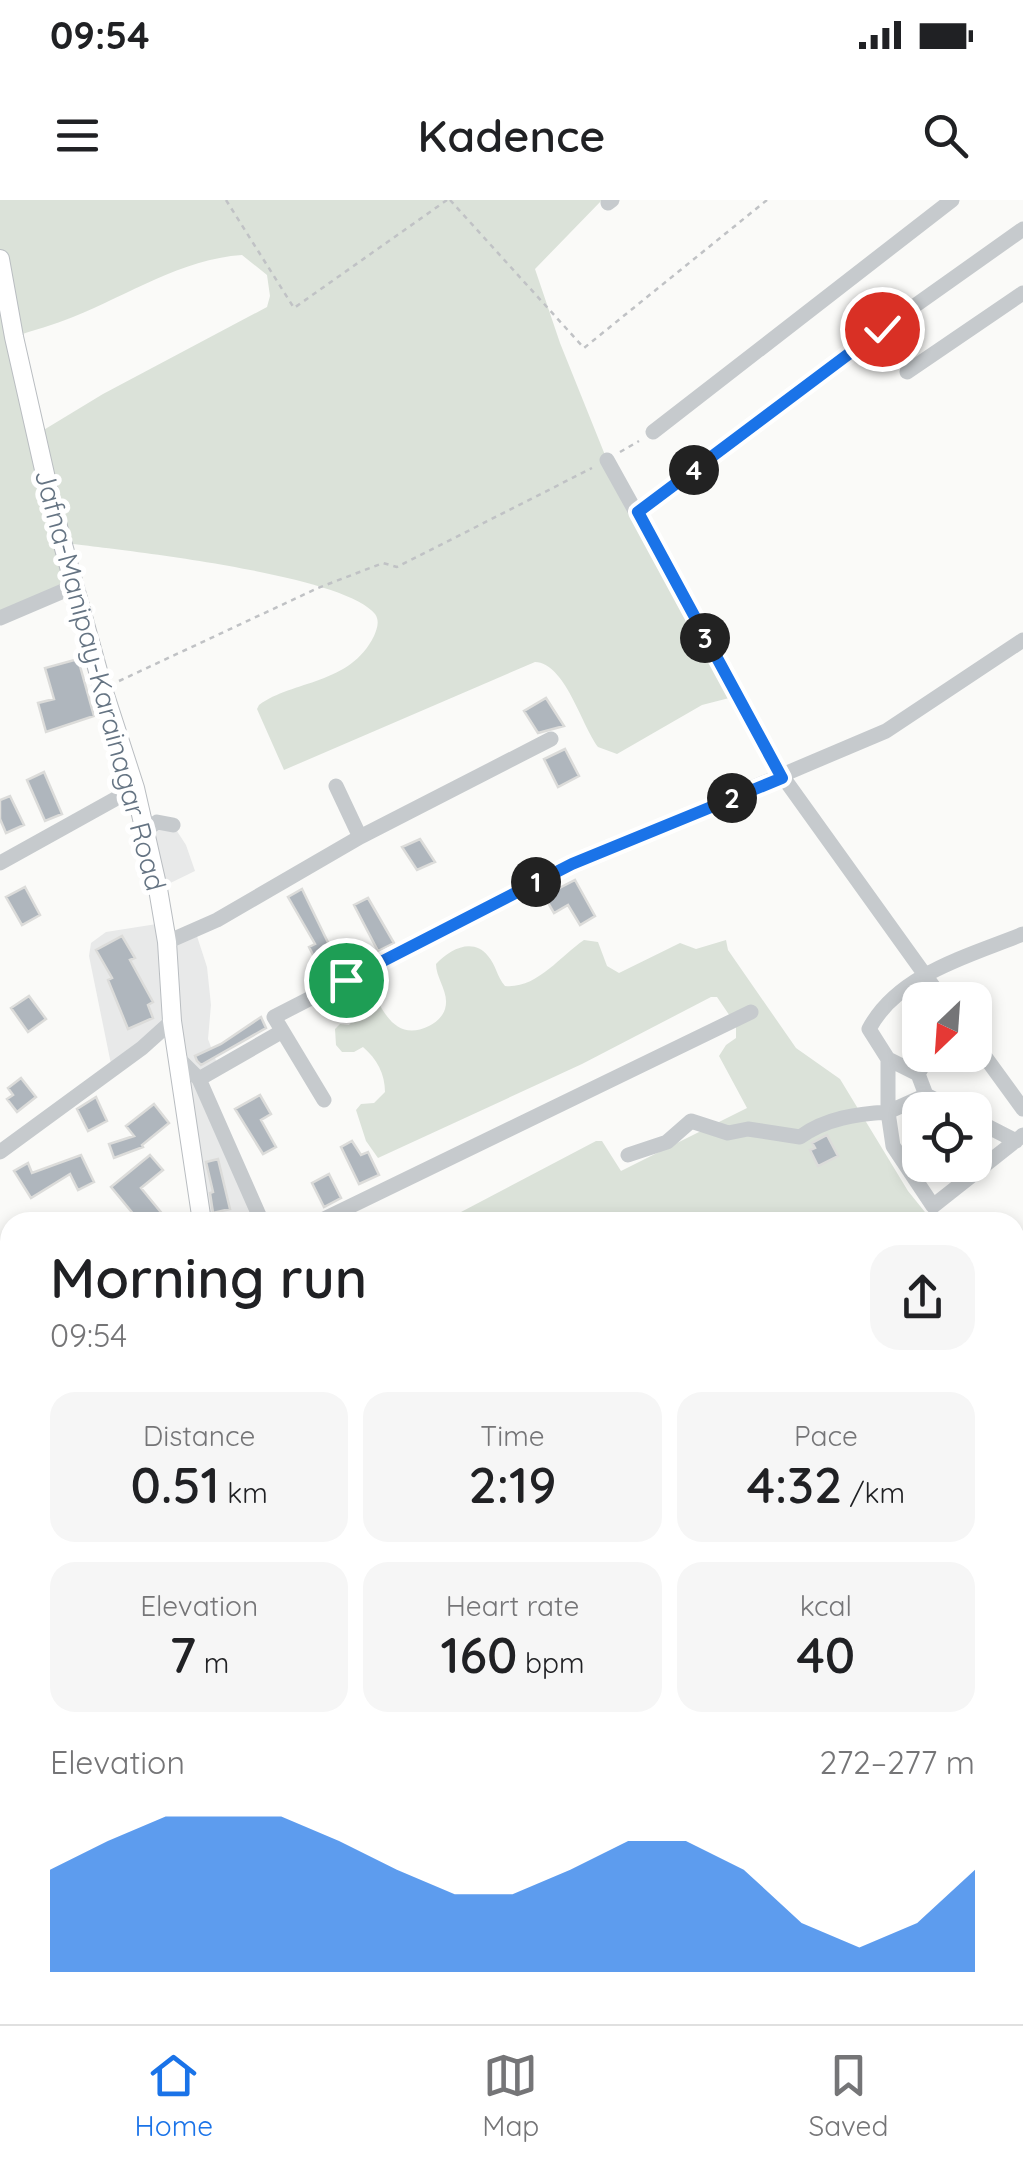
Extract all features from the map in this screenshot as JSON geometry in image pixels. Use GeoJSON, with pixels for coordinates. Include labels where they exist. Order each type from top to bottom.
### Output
{"type":"FeatureCollection","features":[{"type":"Feature","properties":{"kind":"main road","name":"Jafna-Manipay-Karainagar Road"},"geometry":{"type":"LineString","coordinates":[[0,259],[52,505],[135,788],[158,888],[167,942],[172,1021],[201,1212]]}},
{"type":"Feature","properties":{"kind":"street"},"geometry":{"type":"LineString","coordinates":[[654,432],[952,200]]}},
{"type":"Feature","properties":{"kind":"street"},"geometry":{"type":"LineString","coordinates":[[638,512],[1023,229]]}},
{"type":"Feature","properties":{"kind":"street"},"geometry":{"type":"LineString","coordinates":[[908,372],[1023,293]]}},
{"type":"Feature","properties":{"kind":"street"},"geometry":{"type":"LineString","coordinates":[[607,460],[782,778],[930,982]]}},
{"type":"Feature","properties":{"kind":"street"},"geometry":{"type":"LineString","coordinates":[[0,618],[75,586]]}},
{"type":"Feature","properties":{"kind":"street"},"geometry":{"type":"LineString","coordinates":[[324,1100],[274,1018],[572,864],[886,731],[1023,640]]}},
{"type":"Feature","properties":{"kind":"street"},"geometry":{"type":"LineString","coordinates":[[167,942],[217,920],[360,837],[551,739]]}},
{"type":"Feature","properties":{"kind":"street"},"geometry":{"type":"LineString","coordinates":[[336,786],[360,837]]}},
{"type":"Feature","properties":{"kind":"street"},"geometry":{"type":"LineString","coordinates":[[0,863],[135,788]]}},
{"type":"Feature","properties":{"kind":"street"},"geometry":{"type":"LineString","coordinates":[[144,832],[157,822],[173,824]]}},
{"type":"Feature","properties":{"kind":"street"},"geometry":{"type":"LineString","coordinates":[[925,1092],[918,1074],[888,1058],[869,1029],[878,1012],[925,975],[1023,934]]}},
{"type":"Feature","properties":{"kind":"street"},"geometry":{"type":"LineString","coordinates":[[339,1212],[751,1012]]}},
{"type":"Feature","properties":{"kind":"street"},"geometry":{"type":"LineString","coordinates":[[0,1152],[142,1048],[172,1021]]}},
{"type":"Feature","properties":{"kind":"street"},"geometry":{"type":"LineString","coordinates":[[199,1079],[281,1032]]}},
{"type":"Feature","properties":{"kind":"street"},"geometry":{"type":"LineString","coordinates":[[178,1058],[199,1079],[258,1212]]}},
{"type":"Feature","properties":{"kind":"street"},"geometry":{"type":"LineString","coordinates":[[888,1058],[888,1112],[893,1146],[933,1206],[1019,1138],[992,1127]]}},
{"type":"Feature","properties":{"kind":"street"},"geometry":{"type":"LineString","coordinates":[[992,1067],[1023,1109]]}},
{"type":"Feature","properties":{"kind":"street"},"geometry":{"type":"LineString","coordinates":[[628,1155],[667,1142],[691,1121],[728,1134],[748,1128],[800,1138],[811,1129],[850,1115],[888,1112],[902,1106]]}},
{"type":"Feature","properties":{"kind":"path"},"geometry":{"type":"LineString","coordinates":[[226,200],[294,308],[448,200],[584,348],[767,200]]}},
{"type":"Feature","properties":{"kind":"path"},"geometry":{"type":"LineString","coordinates":[[103,688],[318,588],[383,563],[397,567],[654,432]]}},
{"type":"Feature","properties":{"kind":"shaded area"},"geometry":{"type":"Polygon","coordinates":[[[0,200],[602,200],[535,269],[607,460],[737,696],[702,705],[617,754],[598,747],[564,683],[546,665],[535,662],[284,770],[257,709],[273,697],[336,673],[364,652],[374,636],[377,619],[355,600],[322,587],[230,566],[65,543],[75,586],[0,618],[0,200]],[[242,255],[198,263],[73,317],[14,337],[37,434],[103,394],[267,307],[267,275],[242,255]]]}},
{"type":"Feature","properties":{"kind":"shaded area"},"geometry":{"type":"Polygon","coordinates":[[[173,825],[186,845],[195,871],[158,889],[144,832],[173,825]]]}},
{"type":"Feature","properties":{"kind":"shaded area"},"geometry":{"type":"Polygon","coordinates":[[[163,923],[167,941],[195,930],[207,967],[211,1005],[208,1039],[218,1066],[199,1079],[254,1212],[200,1212],[172,1022],[112,1069],[89,956],[91,943],[106,932],[163,923]]]}},
{"type":"Feature","properties":{"kind":"shaded area"},"geometry":{"type":"Polygon","coordinates":[[[584,940],[598,942],[607,966],[619,973],[680,943],[696,949],[726,940],[728,950],[796,1048],[840,1079],[902,1182],[925,1212],[461,1212],[596,1141],[602,1141],[621,1171],[747,1108],[719,1056],[736,1038],[736,1025],[717,997],[711,997],[582,1064],[378,1158],[366,1141],[356,1110],[361,1104],[374,1103],[385,1092],[382,1073],[363,1047],[342,1052],[336,1045],[335,1029],[340,1024],[349,1025],[358,1015],[353,991],[372,989],[393,1022],[400,1028],[418,1030],[434,1023],[444,1012],[446,997],[436,964],[455,950],[469,946],[482,950],[505,986],[527,982],[584,940]]]}},
{"type":"Feature","properties":{"kind":"building"},"geometry":{"type":"Polygon","coordinates":[[[78,659],[94,716],[46,732],[38,703],[54,699],[45,668],[78,659]]]}},
{"type":"Feature","properties":{"kind":"building"},"geometry":{"type":"Polygon","coordinates":[[[546,698],[564,726],[538,733],[524,711],[546,698]]]}},
{"type":"Feature","properties":{"kind":"building"},"geometry":{"type":"Polygon","coordinates":[[[565,749],[579,776],[558,787],[544,759],[565,749]]]}},
{"type":"Feature","properties":{"kind":"building"},"geometry":{"type":"Polygon","coordinates":[[[44,772],[62,814],[45,821],[27,780],[44,772]]]}},
{"type":"Feature","properties":{"kind":"building"},"geometry":{"type":"Polygon","coordinates":[[[10,796],[24,825],[6,833],[0,819],[0,800],[10,796]]]}},
{"type":"Feature","properties":{"kind":"building"},"geometry":{"type":"Polygon","coordinates":[[[420,839],[435,862],[417,870],[402,847],[420,839]]]}},
{"type":"Feature","properties":{"kind":"building"},"geometry":{"type":"Polygon","coordinates":[[[575,880],[595,916],[580,925],[568,905],[554,913],[544,896],[575,880]]]}},
{"type":"Feature","properties":{"kind":"building"},"geometry":{"type":"Polygon","coordinates":[[[25,887],[40,915],[22,925],[6,897],[25,887]]]}},
{"type":"Feature","properties":{"kind":"building"},"geometry":{"type":"Polygon","coordinates":[[[302,889],[337,961],[321,970],[309,947],[315,944],[288,897],[302,889]]]}},
{"type":"Feature","properties":{"kind":"building"},"geometry":{"type":"Polygon","coordinates":[[[368,898],[394,943],[378,951],[354,905],[368,898]]]}},
{"type":"Feature","properties":{"kind":"building"},"geometry":{"type":"Polygon","coordinates":[[[122,936],[153,1002],[148,1005],[153,1018],[128,1029],[108,980],[112,978],[96,950],[122,936]]]}},
{"type":"Feature","properties":{"kind":"building"},"geometry":{"type":"Polygon","coordinates":[[[29,996],[46,1019],[28,1032],[11,1008],[29,996]]]}},
{"type":"Feature","properties":{"kind":"building"},"geometry":{"type":"Polygon","coordinates":[[[261,1017],[266,1028],[201,1065],[197,1061],[195,1056],[261,1017]]]}},
{"type":"Feature","properties":{"kind":"building"},"geometry":{"type":"Polygon","coordinates":[[[21,1078],[36,1097],[17,1112],[7,1099],[13,1095],[8,1088],[21,1078]]]}},
{"type":"Feature","properties":{"kind":"building"},"geometry":{"type":"Polygon","coordinates":[[[260,1095],[271,1114],[261,1120],[276,1147],[263,1154],[235,1109],[260,1095]]]}},
{"type":"Feature","properties":{"kind":"building"},"geometry":{"type":"Polygon","coordinates":[[[96,1097],[107,1121],[88,1131],[77,1109],[96,1097]]]}},
{"type":"Feature","properties":{"kind":"building"},"geometry":{"type":"Polygon","coordinates":[[[154,1104],[169,1123],[143,1147],[114,1158],[109,1144],[134,1136],[126,1126],[154,1104]]]}},
{"type":"Feature","properties":{"kind":"building"},"geometry":{"type":"Polygon","coordinates":[[[827,1135],[838,1156],[818,1166],[810,1150],[815,1148],[812,1143],[827,1135]]]}},
{"type":"Feature","properties":{"kind":"building"},"geometry":{"type":"Polygon","coordinates":[[[352,1141],[361,1155],[368,1152],[379,1175],[359,1184],[341,1147],[352,1141]]]}},
{"type":"Feature","properties":{"kind":"building"},"geometry":{"type":"Polygon","coordinates":[[[81,1155],[94,1182],[78,1190],[70,1174],[31,1198],[14,1171],[28,1163],[32,1173],[81,1155]]]}},
{"type":"Feature","properties":{"kind":"building"},"geometry":{"type":"Polygon","coordinates":[[[150,1155],[163,1170],[141,1188],[161,1212],[132,1212],[111,1187],[150,1155]]]}},
{"type":"Feature","properties":{"kind":"building"},"geometry":{"type":"Polygon","coordinates":[[[218,1159],[230,1209],[213,1212],[206,1162],[218,1159]]]}},
{"type":"Feature","properties":{"kind":"building"},"geometry":{"type":"Polygon","coordinates":[[[329,1174],[341,1198],[324,1207],[312,1183],[329,1174]]]}},
{"type":"Feature","properties":{"kind":"route"},"geometry":{"type":"LineString","coordinates":[[346,980],[572,864],[782,778],[638,512],[882,329]]}}]}
